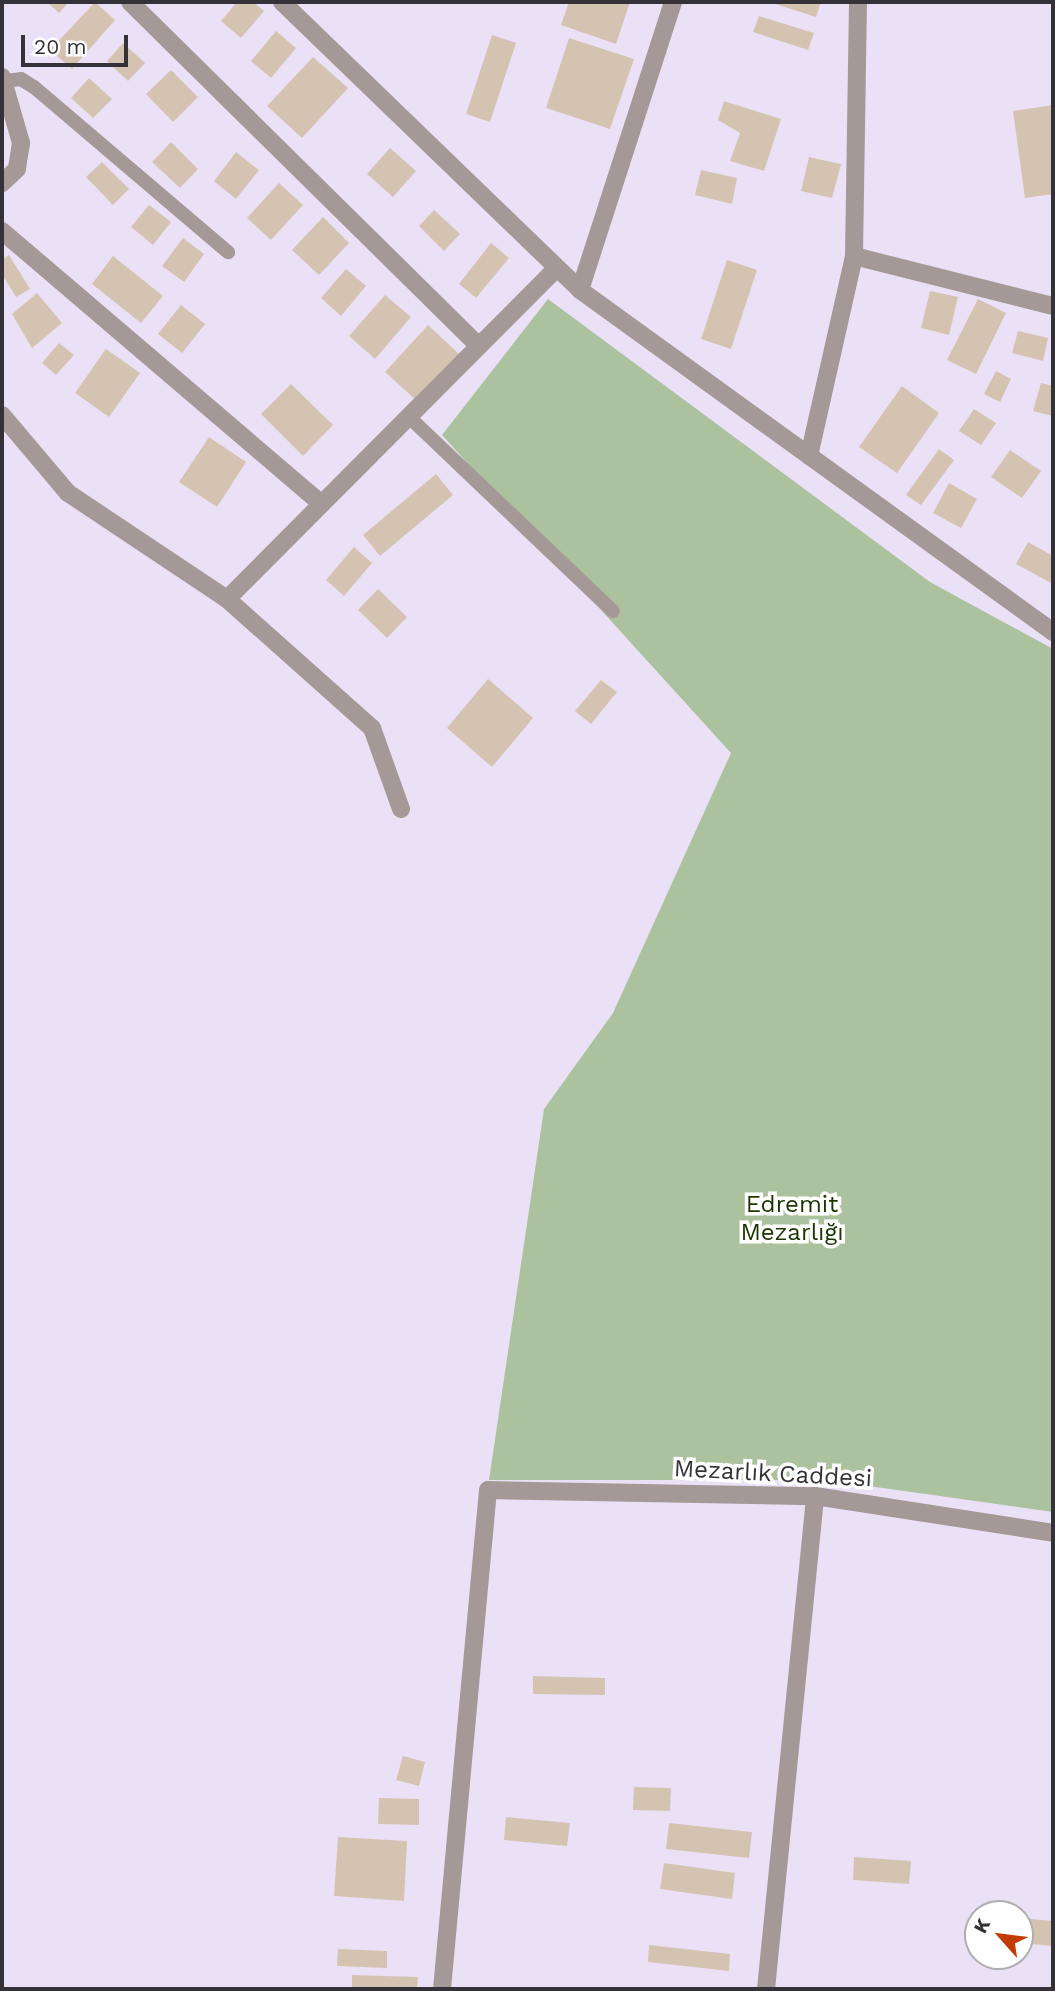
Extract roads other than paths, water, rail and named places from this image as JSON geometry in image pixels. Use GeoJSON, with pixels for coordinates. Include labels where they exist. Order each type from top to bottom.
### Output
{"type":"FeatureCollection","features":[{"type":"Feature","properties":{"kind":"street"},"geometry":{"type":"LineString","coordinates":[[130,2],[479,346]]}},
{"type":"Feature","properties":{"kind":"street"},"geometry":{"type":"LineString","coordinates":[[282,2],[304,9],[580,290],[1053,632]]}},
{"type":"Feature","properties":{"kind":"street"},"geometry":{"type":"LineString","coordinates":[[580,290],[673,2]]}},
{"type":"Feature","properties":{"kind":"street"},"geometry":{"type":"LineString","coordinates":[[809,456],[854,256],[858,2]]}},
{"type":"Feature","properties":{"kind":"street"},"geometry":{"type":"LineString","coordinates":[[2,79],[21,143],[17,169],[2,183]]}},
{"type":"Feature","properties":{"kind":"street"},"geometry":{"type":"LineString","coordinates":[[2,231],[321,503]]}},
{"type":"Feature","properties":{"kind":"street"},"geometry":{"type":"LineString","coordinates":[[854,256],[1053,306]]}},
{"type":"Feature","properties":{"kind":"street"},"geometry":{"type":"LineString","coordinates":[[227,599],[557,268]]}},
{"type":"Feature","properties":{"kind":"street"},"geometry":{"type":"LineString","coordinates":[[2,415],[68,493],[227,599],[372,728],[401,809]]}},
{"type":"Feature","properties":{"kind":"street","name":"Mezarlık Caddesi"},"geometry":{"type":"LineString","coordinates":[[442,1989],[488,1490],[815,1496],[1053,1532]]}},
{"type":"Feature","properties":{"kind":"street"},"geometry":{"type":"LineString","coordinates":[[766,1989],[815,1496]]}},
{"type":"Feature","properties":{"kind":"lane"},"geometry":{"type":"LineString","coordinates":[[2,79],[21,79],[34,87],[229,252]]}},
{"type":"Feature","properties":{"kind":"lane"},"geometry":{"type":"LineString","coordinates":[[408,416],[613,611]]}},
{"type":"Feature","properties":{"kind":"park label","name":"Edremit Mezarlığı"},"geometry":{"type":"Point","coordinates":[792,1219]}}]}
